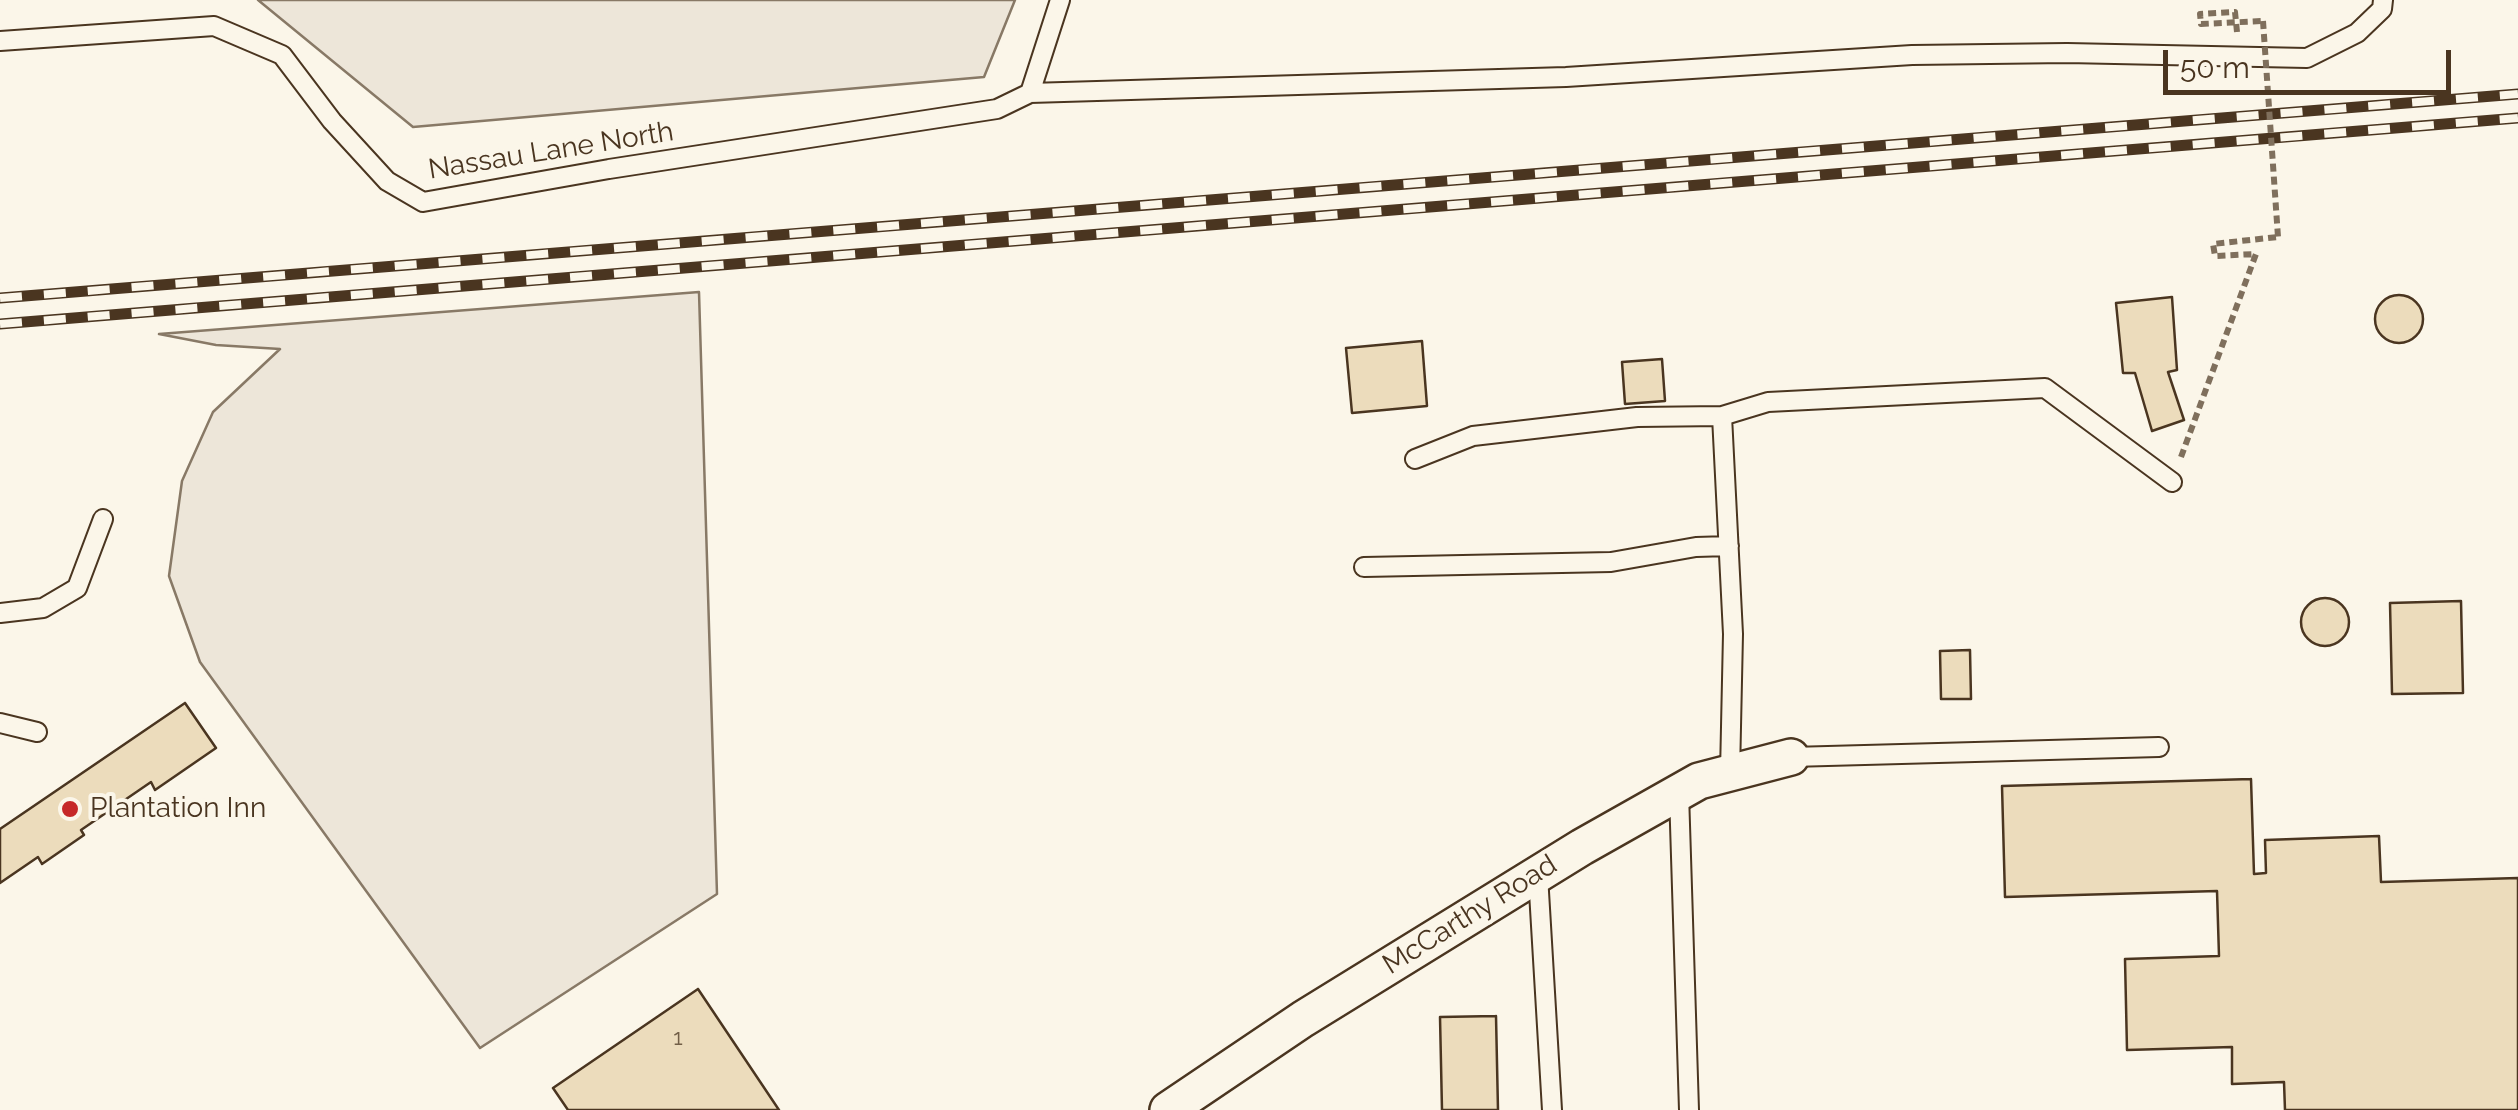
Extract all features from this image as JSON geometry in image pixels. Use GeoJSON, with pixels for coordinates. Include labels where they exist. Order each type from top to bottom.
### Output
{"type":"FeatureCollection","features":[{"type":"Feature","properties":{"kind":"street","name":"McCarthy Road"},"geometry":{"type":"LineString","coordinates":[[1168,1110],[1303,1019],[1679,792],[1699,781],[1791,757]]}},
{"type":"Feature","properties":{"kind":"lane"},"geometry":{"type":"LineString","coordinates":[[1060,0],[1030,93],[1566,77],[1912,56],[2307,58],[2358,33],[2382,10],[2383,0]]}},
{"type":"Feature","properties":{"kind":"lane","name":"Nassau Lane North"},"geometry":{"type":"LineString","coordinates":[[0,42],[214,26],[282,55],[332,121],[387,181],[424,202],[997,109],[1030,93]]}},
{"type":"Feature","properties":{"kind":"lane"},"geometry":{"type":"LineString","coordinates":[[1415,459],[1472,436],[1637,418],[1722,416],[1768,402],[2046,388],[2172,482]]}},
{"type":"Feature","properties":{"kind":"lane"},"geometry":{"type":"LineString","coordinates":[[1722,416],[1733,634],[1730,773]]}},
{"type":"Feature","properties":{"kind":"lane"},"geometry":{"type":"LineString","coordinates":[[0,613],[43,608],[77,588],[103,519]]}},
{"type":"Feature","properties":{"kind":"lane"},"geometry":{"type":"LineString","coordinates":[[1364,566],[1611,562],[1696,547],[1729,546]]}},
{"type":"Feature","properties":{"kind":"lane"},"geometry":{"type":"LineString","coordinates":[[0,723],[37,732]]}},
{"type":"Feature","properties":{"kind":"lane"},"geometry":{"type":"LineString","coordinates":[[1791,757],[2159,747]]}},
{"type":"Feature","properties":{"kind":"lane"},"geometry":{"type":"LineString","coordinates":[[1679,792],[1689,1110]]}},
{"type":"Feature","properties":{"kind":"lane"},"geometry":{"type":"LineString","coordinates":[[1538,874],[1552,1110]]}},
{"type":"Feature","properties":{"kind":"path"},"geometry":{"type":"LineString","coordinates":[[2172,482],[2256,254],[2215,256],[2213,244],[2278,238],[2263,21],[2200,24],[2200,14],[2235,12]]}},
{"type":"Feature","properties":{"kind":"shaded area"},"geometry":{"type":"Polygon","coordinates":[[[258,0],[1015,0],[984,77],[413,127],[258,0]]]}},
{"type":"Feature","properties":{"kind":"shaded area"},"geometry":{"type":"Polygon","coordinates":[[[699,292],[717,894],[480,1048],[200,662],[169,576],[182,481],[213,412],[280,349],[216,345],[159,334],[699,292]]]}},
{"type":"Feature","properties":{"kind":"building"},"geometry":{"type":"Polygon","coordinates":[[[2399,295],[2416,302],[2423,319],[2416,336],[2399,343],[2382,336],[2375,319],[2382,302],[2399,295]]]}},
{"type":"Feature","properties":{"kind":"building"},"geometry":{"type":"Polygon","coordinates":[[[2172,297],[2177,370],[2168,372],[2184,420],[2152,431],[2135,373],[2123,373],[2116,303],[2172,297]]]}},
{"type":"Feature","properties":{"kind":"building"},"geometry":{"type":"Polygon","coordinates":[[[1422,341],[1427,406],[1352,413],[1346,348],[1422,341]]]}},
{"type":"Feature","properties":{"kind":"building"},"geometry":{"type":"Polygon","coordinates":[[[1662,359],[1665,401],[1625,404],[1622,362],[1662,359]]]}},
{"type":"Feature","properties":{"kind":"building"},"geometry":{"type":"Polygon","coordinates":[[[2325,598],[2342,605],[2349,622],[2342,639],[2325,646],[2308,639],[2301,622],[2308,605],[2325,598]]]}},
{"type":"Feature","properties":{"kind":"building"},"geometry":{"type":"Polygon","coordinates":[[[2461,601],[2463,693],[2392,694],[2390,603],[2461,601]]]}},
{"type":"Feature","properties":{"kind":"building"},"geometry":{"type":"Polygon","coordinates":[[[1970,650],[1971,699],[1941,699],[1940,651],[1970,650]]]}},
{"type":"Feature","properties":{"kind":"building","name":"Plantation Inn"},"geometry":{"type":"Polygon","coordinates":[[[185,703],[216,748],[155,790],[151,782],[81,830],[84,835],[42,864],[38,857],[0,883],[0,829],[185,703]]]}},
{"type":"Feature","properties":{"kind":"building"},"geometry":{"type":"Polygon","coordinates":[[[2251,779],[2254,874],[2266,873],[2265,840],[2379,836],[2381,882],[2518,878],[2518,1110],[2285,1110],[2284,1082],[2232,1084],[2232,1047],[2127,1050],[2125,959],[2219,956],[2217,891],[2005,897],[2002,786],[2251,779]]]}},
{"type":"Feature","properties":{"kind":"building"},"geometry":{"type":"Polygon","coordinates":[[[698,989],[779,1110],[568,1110],[553,1088],[698,989]]]}},
{"type":"Feature","properties":{"kind":"building"},"geometry":{"type":"Polygon","coordinates":[[[1496,1016],[1498,1110],[1442,1110],[1440,1017],[1496,1016]]]}},
{"type":"Feature","properties":{"kind":"railway"},"geometry":{"type":"LineString","coordinates":[[0,298],[2518,94]]}},
{"type":"Feature","properties":{"kind":"railway"},"geometry":{"type":"LineString","coordinates":[[0,324],[2518,118]]}},
{"type":"Feature","properties":{"kind":"place","name":"Plantation Inn"},"geometry":{"type":"Point","coordinates":[70,809]}}]}
